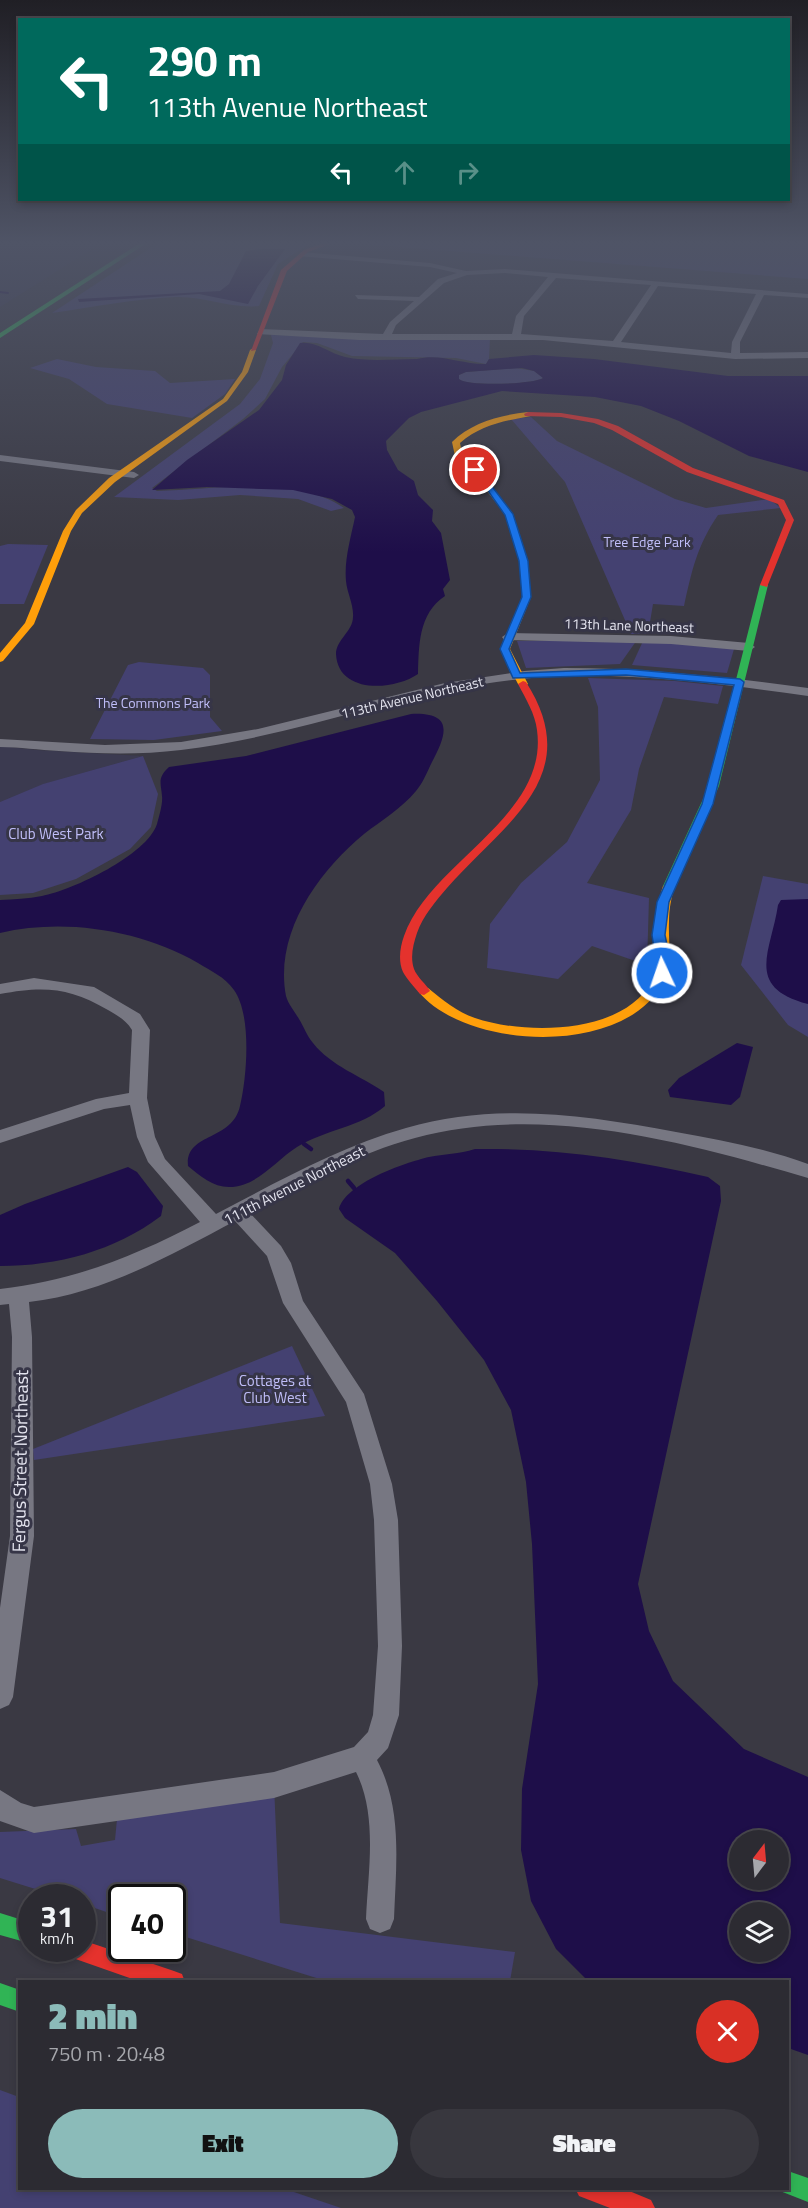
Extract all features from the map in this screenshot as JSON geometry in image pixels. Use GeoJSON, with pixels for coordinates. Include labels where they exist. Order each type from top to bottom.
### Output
{"type":"FeatureCollection","features":[{"type":"Feature","properties":{"kind":"main road"},"geometry":{"type":"LineString","coordinates":[[0,659],[29,624],[72,522],[88,501],[229,410],[244,396],[252,384],[262,346]]}},
{"type":"Feature","properties":{"kind":"main road"},"geometry":{"type":"LineString","coordinates":[[519,415],[561,415],[595,421],[615,428],[690,470],[781,502],[788,509],[790,522],[768,573],[707,804],[663,902],[658,935],[663,955],[662,973],[654,988],[625,1014],[603,1024],[565,1031],[504,1029],[475,1023],[429,998],[412,980],[406,963],[404,946],[408,928],[421,910],[510,818],[527,789],[542,752],[543,729],[535,705],[516,676],[505,649],[508,637],[526,597],[524,561],[509,514],[475,470],[458,454],[456,442],[467,431],[483,423],[519,415]]}},
{"type":"Feature","properties":{"kind":"main road"},"geometry":{"type":"LineString","coordinates":[[57,594],[81,530],[100,502],[128,474]]}},
{"type":"Feature","properties":{"kind":"main road"},"geometry":{"type":"LineString","coordinates":[[0,676],[42,630]]}},
{"type":"Feature","properties":{"kind":"main road"},"geometry":{"type":"LineString","coordinates":[[0,1924],[18,1930]]}},
{"type":"Feature","properties":{"kind":"main road"},"geometry":{"type":"LineString","coordinates":[[96,1955],[168,1980]]}},
{"type":"Feature","properties":{"kind":"main road"},"geometry":{"type":"LineString","coordinates":[[0,1994],[18,2000]]}},
{"type":"Feature","properties":{"kind":"main road"},"geometry":{"type":"LineString","coordinates":[[789,2183],[808,2190]]}},
{"type":"Feature","properties":{"kind":"main road"},"geometry":{"type":"LineString","coordinates":[[593,2190],[643,2208]]}},
{"type":"Feature","properties":{"kind":"street"},"geometry":{"type":"LineString","coordinates":[[651,346],[735,356],[808,355]]}},
{"type":"Feature","properties":{"kind":"street"},"geometry":{"type":"LineString","coordinates":[[735,356],[736,346]]}},
{"type":"Feature","properties":{"kind":"street"},"geometry":{"type":"LineString","coordinates":[[0,458],[128,474]]}},
{"type":"Feature","properties":{"kind":"street","name":"113th Lane Northeast"},"geometry":{"type":"LineString","coordinates":[[508,637],[671,640],[749,647]]}},
{"type":"Feature","properties":{"kind":"street","name":"113th Avenue Northeast"},"geometry":{"type":"LineString","coordinates":[[0,743],[18,742],[118,749],[190,745],[284,730],[426,691],[516,676],[626,672],[740,682],[808,692]]}},
{"type":"Feature","properties":{"kind":"street","name":"113th Avenue Northeast"},"geometry":{"type":"LineString","coordinates":[[0,734],[18,742]]}},
{"type":"Feature","properties":{"kind":"street"},"geometry":{"type":"LineString","coordinates":[[0,989],[34,983],[88,991],[134,1018],[141,1030],[138,1098],[146,1137],[157,1162],[200,1212],[215,1224]]}},
{"type":"Feature","properties":{"kind":"street"},"geometry":{"type":"LineString","coordinates":[[0,1137],[102,1103],[138,1098]]}},
{"type":"Feature","properties":{"kind":"street","name":"111th Avenue Northeast"},"geometry":{"type":"LineString","coordinates":[[9,1297],[57,1289],[146,1260],[336,1160],[367,1147],[433,1126],[479,1121],[542,1119],[618,1126],[755,1154],[808,1171]]}},
{"type":"Feature","properties":{"kind":"street"},"geometry":{"type":"LineString","coordinates":[[0,1803],[6,1810],[18,1816],[34,1820],[274,1785],[362,1757],[379,1739],[386,1715],[390,1646],[386,1520],[381,1484],[356,1401],[293,1303],[281,1263],[274,1251],[237,1211]]}},
{"type":"Feature","properties":{"kind":"street","name":"Fergus Street Northeast"},"geometry":{"type":"LineString","coordinates":[[0,1697],[22,1536],[22,1337],[9,1297]]}},
{"type":"Feature","properties":{"kind":"street"},"geometry":{"type":"LineString","coordinates":[[362,1757],[374,1776],[382,1805],[380,1919]]}},
{"type":"Feature","properties":{"kind":"shaded area"},"geometry":{"type":"Polygon","coordinates":[[[298,346],[319,346],[345,357],[363,359],[435,357],[486,364],[489,359],[534,355],[594,359],[728,376],[808,376],[808,472],[749,456],[679,421],[641,406],[595,397],[502,391],[421,412],[409,418],[386,441],[387,450],[398,470],[414,481],[418,495],[433,510],[432,521],[441,533],[450,580],[443,589],[445,596],[436,603],[425,621],[420,642],[418,674],[395,684],[368,685],[346,676],[339,667],[336,654],[353,617],[346,573],[348,549],[355,517],[352,510],[332,499],[293,490],[207,487],[152,490],[187,460],[259,410],[282,380],[286,365],[298,346]],[[522,368],[466,372],[459,375],[459,379],[465,382],[501,384],[528,382],[543,378],[534,371],[522,368]]]}},
{"type":"Feature","properties":{"kind":"shaded area"},"geometry":{"type":"Polygon","coordinates":[[[411,714],[435,717],[443,727],[441,742],[425,777],[398,809],[347,849],[316,885],[293,927],[284,973],[287,999],[311,1040],[328,1058],[384,1092],[385,1106],[365,1119],[297,1147],[248,1183],[223,1187],[212,1183],[188,1166],[189,1155],[194,1147],[228,1126],[235,1118],[240,1106],[245,1079],[246,1030],[240,1001],[234,990],[222,978],[198,963],[152,942],[127,935],[76,927],[50,927],[0,933],[0,900],[37,897],[72,887],[124,859],[150,836],[157,824],[162,803],[161,778],[169,767],[246,756],[411,714]]]}},
{"type":"Feature","properties":{"kind":"shaded area"},"geometry":{"type":"Polygon","coordinates":[[[0,746],[143,756],[44,784],[0,802],[0,746]]]}},
{"type":"Feature","properties":{"kind":"shaded area"},"geometry":{"type":"Polygon","coordinates":[[[808,899],[808,1004],[788,997],[775,988],[766,966],[778,905],[781,900],[808,899]]]}},
{"type":"Feature","properties":{"kind":"shaded area"},"geometry":{"type":"Polygon","coordinates":[[[737,1043],[753,1047],[740,1097],[731,1105],[670,1097],[668,1090],[679,1078],[737,1043]]]}},
{"type":"Feature","properties":{"kind":"shaded area"},"geometry":{"type":"Polygon","coordinates":[[[475,1149],[534,1150],[650,1165],[708,1177],[720,1186],[721,1201],[638,1584],[649,1631],[673,1681],[744,1749],[808,1777],[808,2055],[789,2048],[789,1980],[592,1980],[585,1978],[556,1949],[531,1901],[521,1850],[522,1789],[538,1684],[532,1544],[526,1482],[511,1410],[484,1360],[437,1301],[395,1253],[345,1218],[339,1209],[352,1191],[364,1183],[391,1169],[418,1160],[475,1149]]]}},
{"type":"Feature","properties":{"kind":"shaded area"},"geometry":{"type":"Polygon","coordinates":[[[128,1167],[137,1172],[163,1206],[161,1216],[124,1239],[85,1254],[43,1263],[0,1266],[0,1215],[128,1167]]]}},
{"type":"Feature","properties":{"kind":"green space"},"geometry":{"type":"Polygon","coordinates":[[[272,346],[300,346],[282,367],[265,399],[243,419],[152,488],[157,491],[253,486],[279,487],[324,497],[344,508],[331,511],[298,499],[240,495],[178,500],[114,497],[240,404],[260,379],[272,346]]]}},
{"type":"Feature","properties":{"kind":"green space"},"geometry":{"type":"Polygon","coordinates":[[[325,346],[490,346],[489,359],[486,364],[456,358],[352,356],[325,346]]]}},
{"type":"Feature","properties":{"kind":"green space"},"geometry":{"type":"Polygon","coordinates":[[[57,359],[96,367],[155,371],[170,383],[235,379],[225,394],[192,418],[107,404],[69,379],[30,368],[57,359]]]}},
{"type":"Feature","properties":{"kind":"green space"},"geometry":{"type":"Polygon","coordinates":[[[516,368],[534,371],[543,378],[528,382],[501,384],[465,382],[459,379],[459,375],[466,372],[516,368]]]}},
{"type":"Feature","properties":{"kind":"green space","name":"Tree Edge Park"},"geometry":{"type":"Polygon","coordinates":[[[531,417],[557,441],[675,499],[706,508],[769,499],[781,508],[718,515],[700,548],[684,606],[653,604],[648,634],[631,634],[565,482],[511,419],[531,417]]]}},
{"type":"Feature","properties":{"kind":"green space"},"geometry":{"type":"Polygon","coordinates":[[[8,544],[48,545],[24,604],[0,604],[0,546],[8,544]]]}},
{"type":"Feature","properties":{"kind":"green space"},"geometry":{"type":"Polygon","coordinates":[[[637,640],[620,664],[526,668],[517,641],[637,640]]]}},
{"type":"Feature","properties":{"kind":"green space"},"geometry":{"type":"Polygon","coordinates":[[[643,641],[734,649],[727,673],[632,665],[643,641]]]}},
{"type":"Feature","properties":{"kind":"green space","name":"The Commons Park"},"geometry":{"type":"Polygon","coordinates":[[[139,662],[203,668],[210,675],[210,717],[222,731],[154,740],[90,739],[128,665],[139,662]]]}},
{"type":"Feature","properties":{"kind":"green space"},"geometry":{"type":"Polygon","coordinates":[[[588,678],[675,681],[723,686],[718,704],[664,697],[639,769],[631,810],[587,883],[649,898],[647,965],[592,946],[558,979],[487,968],[490,924],[521,883],[567,842],[600,780],[598,707],[588,678]]]}},
{"type":"Feature","properties":{"kind":"green space","name":"Club West Park"},"geometry":{"type":"Polygon","coordinates":[[[143,756],[158,794],[151,827],[130,849],[76,879],[33,893],[0,895],[0,802],[43,784],[143,756]]]}},
{"type":"Feature","properties":{"kind":"green space"},"geometry":{"type":"Polygon","coordinates":[[[763,876],[808,884],[808,1037],[788,1025],[741,965],[763,876]]]}},
{"type":"Feature","properties":{"kind":"green space","name":"Cottages at Club West"},"geometry":{"type":"Polygon","coordinates":[[[292,1346],[325,1416],[34,1460],[33,1449],[292,1346]]]}},
{"type":"Feature","properties":{"kind":"green space"},"geometry":{"type":"Polygon","coordinates":[[[274,1785],[280,1923],[515,1952],[510,1980],[323,1980],[186,1937],[186,1884],[108,1884],[108,1913],[96,1908],[96,1884],[19,1884],[0,1878],[0,1832],[76,1829],[81,1846],[115,1840],[117,1819],[274,1785]]]}},
{"type":"Feature","properties":{"kind":"green space"},"geometry":{"type":"Polygon","coordinates":[[[0,2090],[18,2097],[18,2190],[288,2190],[341,2208],[0,2208],[0,2090]]]}},
{"type":"Feature","properties":{"kind":"waterway"},"geometry":{"type":"LineString","coordinates":[[304,1144],[311,1149]]}},
{"type":"Feature","properties":{"kind":"waterway"},"geometry":{"type":"LineString","coordinates":[[348,1181],[354,1188]]}},
{"type":"Feature","properties":{"kind":"traffic: fast"},"geometry":{"type":"LineString","coordinates":[[669,886],[714,786],[764,585]]}},
{"type":"Feature","properties":{"kind":"traffic: fast"},"geometry":{"type":"LineString","coordinates":[[0,1924],[18,1930]]}},
{"type":"Feature","properties":{"kind":"traffic: fast"},"geometry":{"type":"LineString","coordinates":[[0,1994],[18,2000]]}},
{"type":"Feature","properties":{"kind":"traffic: fast"},"geometry":{"type":"LineString","coordinates":[[789,2183],[808,2190]]}},
{"type":"Feature","properties":{"kind":"traffic: slow"},"geometry":{"type":"LineString","coordinates":[[0,659],[29,624],[67,531],[79,512],[112,480],[225,400],[245,372],[253,350]]}},
{"type":"Feature","properties":{"kind":"traffic: slow"},"geometry":{"type":"LineString","coordinates":[[523,684],[505,649],[527,597],[523,561],[509,514],[475,470],[458,454],[456,442],[472,430],[489,422],[528,414]]}},
{"type":"Feature","properties":{"kind":"traffic: slow"},"geometry":{"type":"LineString","coordinates":[[424,991],[451,1012],[470,1021],[518,1031],[573,1030],[600,1025],[625,1015],[644,1001],[658,981],[663,960],[663,911],[669,886]]}},
{"type":"Feature","properties":{"kind":"traffic: jam"},"geometry":{"type":"LineString","coordinates":[[253,350],[255,346]]}},
{"type":"Feature","properties":{"kind":"traffic: jam"},"geometry":{"type":"LineString","coordinates":[[528,414],[561,415],[595,421],[615,428],[690,470],[781,502],[790,520],[764,585]]}},
{"type":"Feature","properties":{"kind":"traffic: jam"},"geometry":{"type":"LineString","coordinates":[[424,991],[408,970],[406,948],[414,924],[430,900],[450,877],[514,813],[537,772],[543,732],[536,710],[523,684]]}},
{"type":"Feature","properties":{"kind":"traffic: jam"},"geometry":{"type":"LineString","coordinates":[[96,1955],[168,1980]]}},
{"type":"Feature","properties":{"kind":"traffic: jam"},"geometry":{"type":"LineString","coordinates":[[593,2190],[643,2208]]}},
{"type":"Feature","properties":{"kind":"route"},"geometry":{"type":"LineString","coordinates":[[475,470],[509,514],[524,561],[527,582],[526,597],[505,649],[516,676],[626,672],[740,682],[723,752],[707,804],[663,902],[658,935],[663,955],[662,973]]}}]}
